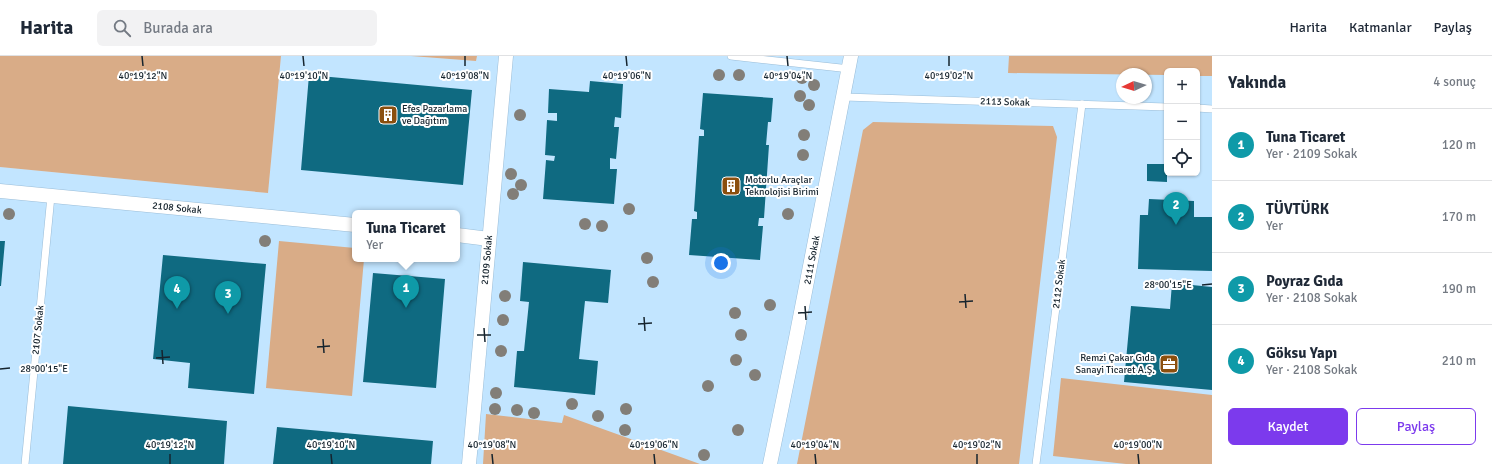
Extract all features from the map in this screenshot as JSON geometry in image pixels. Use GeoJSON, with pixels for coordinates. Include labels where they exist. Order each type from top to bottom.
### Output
{"type":"FeatureCollection","features":[{"type":"Feature","properties":{"kind":"street","name":"2109 Sokak"},"geometry":{"type":"LineString","coordinates":[[469,464],[506,56]]}},
{"type":"Feature","properties":{"kind":"street","name":"2111 Sokak"},"geometry":{"type":"LineString","coordinates":[[770,464],[850,62]]}},
{"type":"Feature","properties":{"kind":"street","name":"2108 Sokak"},"geometry":{"type":"LineString","coordinates":[[0,190],[352,225]]}},
{"type":"Feature","properties":{"kind":"street"},"geometry":{"type":"LineString","coordinates":[[460,235],[489,238]]}},
{"type":"Feature","properties":{"kind":"lane"},"geometry":{"type":"LineString","coordinates":[[731,56],[850,62]]}},
{"type":"Feature","properties":{"kind":"lane","name":"2113 Sokak"},"geometry":{"type":"LineString","coordinates":[[844,96],[1164,107]]}},
{"type":"Feature","properties":{"kind":"lane","name":"2112 Sokak"},"geometry":{"type":"LineString","coordinates":[[1036,464],[1082,104]]}},
{"type":"Feature","properties":{"kind":"lane"},"geometry":{"type":"LineString","coordinates":[[1200,108],[1212,109]]}},
{"type":"Feature","properties":{"kind":"lane","name":"2107 Sokak"},"geometry":{"type":"LineString","coordinates":[[25,464],[51,196]]}},
{"type":"Feature","properties":{"kind":"shaded area"},"geometry":{"type":"Polygon","coordinates":[[[0,56],[281,56],[268,193],[0,167],[0,56]]]}},
{"type":"Feature","properties":{"kind":"shaded area"},"geometry":{"type":"Polygon","coordinates":[[[281,56],[411,56],[476,61],[477,56],[1212,56],[1212,464],[0,464],[0,167],[268,193],[281,56]]]}},
{"type":"Feature","properties":{"kind":"shaded area"},"geometry":{"type":"Polygon","coordinates":[[[411,56],[477,56],[476,61],[411,56]]]}},
{"type":"Feature","properties":{"kind":"shaded area"},"geometry":{"type":"Polygon","coordinates":[[[1009,56],[1212,56],[1212,76],[1200,76],[1200,68],[1164,68],[1164,75],[1152,75],[1152,68],[1116,68],[1116,74],[1008,73],[1009,56]]]}},
{"type":"Feature","properties":{"kind":"shaded area"},"geometry":{"type":"Polygon","coordinates":[[[873,122],[1053,126],[1057,137],[1019,464],[797,464],[863,130],[873,122]]]}},
{"type":"Feature","properties":{"kind":"shaded area"},"geometry":{"type":"Polygon","coordinates":[[[279,241],[352,248],[352,262],[364,262],[352,396],[266,388],[279,241]]]}},
{"type":"Feature","properties":{"kind":"shaded area"},"geometry":{"type":"Polygon","coordinates":[[[1061,378],[1212,395],[1212,464],[1126,464],[1053,456],[1061,378]]]}},
{"type":"Feature","properties":{"kind":"shaded area"},"geometry":{"type":"Polygon","coordinates":[[[486,414],[562,423],[564,415],[700,464],[483,464],[486,414]]]}},
{"type":"Feature","properties":{"kind":"building","name":"Efes Pazarlama ve Dağıtım"},"geometry":{"type":"Polygon","coordinates":[[[309,75],[472,90],[463,185],[301,170],[309,75]]]}},
{"type":"Feature","properties":{"kind":"building"},"geometry":{"type":"Polygon","coordinates":[[[590,81],[623,84],[621,118],[615,117],[614,127],[619,127],[616,159],[610,158],[610,169],[617,169],[614,204],[543,199],[546,160],[554,161],[555,156],[545,155],[547,120],[557,121],[557,113],[548,113],[549,89],[589,92],[590,81]]]}},
{"type":"Feature","properties":{"kind":"building","name":"Motorlu Araçlar Teknolojisi Birimi"},"geometry":{"type":"Polygon","coordinates":[[[703,93],[773,98],[771,122],[768,122],[766,145],[769,145],[764,218],[759,218],[758,226],[763,226],[760,260],[689,255],[692,219],[697,219],[697,212],[694,211],[699,136],[704,136],[704,130],[700,129],[703,93]]]}},
{"type":"Feature","properties":{"kind":"building"},"geometry":{"type":"Polygon","coordinates":[[[1147,164],[1164,164],[1164,176],[1167,176],[1167,182],[1147,181],[1147,164]]]}},
{"type":"Feature","properties":{"kind":"building"},"geometry":{"type":"Polygon","coordinates":[[[1149,199],[1194,201],[1194,217],[1212,217],[1212,271],[1138,269],[1140,215],[1148,215],[1149,199]]]}},
{"type":"Feature","properties":{"kind":"building"},"geometry":{"type":"Polygon","coordinates":[[[0,241],[5,241],[1,286],[0,286],[0,241]]]}},
{"type":"Feature","properties":{"kind":"building"},"geometry":{"type":"Polygon","coordinates":[[[163,255],[266,264],[254,394],[188,388],[190,363],[153,359],[163,255]]]}},
{"type":"Feature","properties":{"kind":"building"},"geometry":{"type":"Polygon","coordinates":[[[523,262],[611,270],[608,303],[585,301],[579,359],[598,361],[595,395],[514,387],[517,351],[524,351],[529,302],[520,301],[523,262]]]}},
{"type":"Feature","properties":{"kind":"building"},"geometry":{"type":"Polygon","coordinates":[[[373,273],[445,279],[436,388],[363,382],[373,273]]]}},
{"type":"Feature","properties":{"kind":"building","name":"Remzi Çakar Gıda Sanayi Ticaret A.Ş."},"geometry":{"type":"Polygon","coordinates":[[[1172,283],[1212,287],[1212,390],[1124,382],[1131,306],[1170,309],[1172,283]]]}},
{"type":"Feature","properties":{"kind":"building"},"geometry":{"type":"Polygon","coordinates":[[[68,406],[227,421],[224,464],[63,464],[68,406]]]}},
{"type":"Feature","properties":{"kind":"building"},"geometry":{"type":"Polygon","coordinates":[[[277,427],[433,441],[431,464],[273,464],[277,427]]]}},
{"type":"Feature","properties":{"kind":"place","name":"Efes Pazarlama ve Dağıtım"},"geometry":{"type":"Point","coordinates":[388,115]}},
{"type":"Feature","properties":{"kind":"place","name":"Motorlu Araçlar Teknolojisi Birimi"},"geometry":{"type":"Point","coordinates":[731,186]}},
{"type":"Feature","properties":{"kind":"place","name":"TÜVTÜRK"},"geometry":{"type":"Point","coordinates":[1176,225]}},
{"type":"Feature","properties":{"kind":"place","name":"Tuna Ticaret"},"geometry":{"type":"Point","coordinates":[406,308]}},
{"type":"Feature","properties":{"kind":"place","name":"Göksu Yapı"},"geometry":{"type":"Point","coordinates":[177,309]}},
{"type":"Feature","properties":{"kind":"place","name":"Poyraz Gıda"},"geometry":{"type":"Point","coordinates":[228,314]}},
{"type":"Feature","properties":{"kind":"place","name":"Remzi Çakar Gıda Sanayi Ticaret A.Ş."},"geometry":{"type":"Point","coordinates":[1169,364]}}]}
